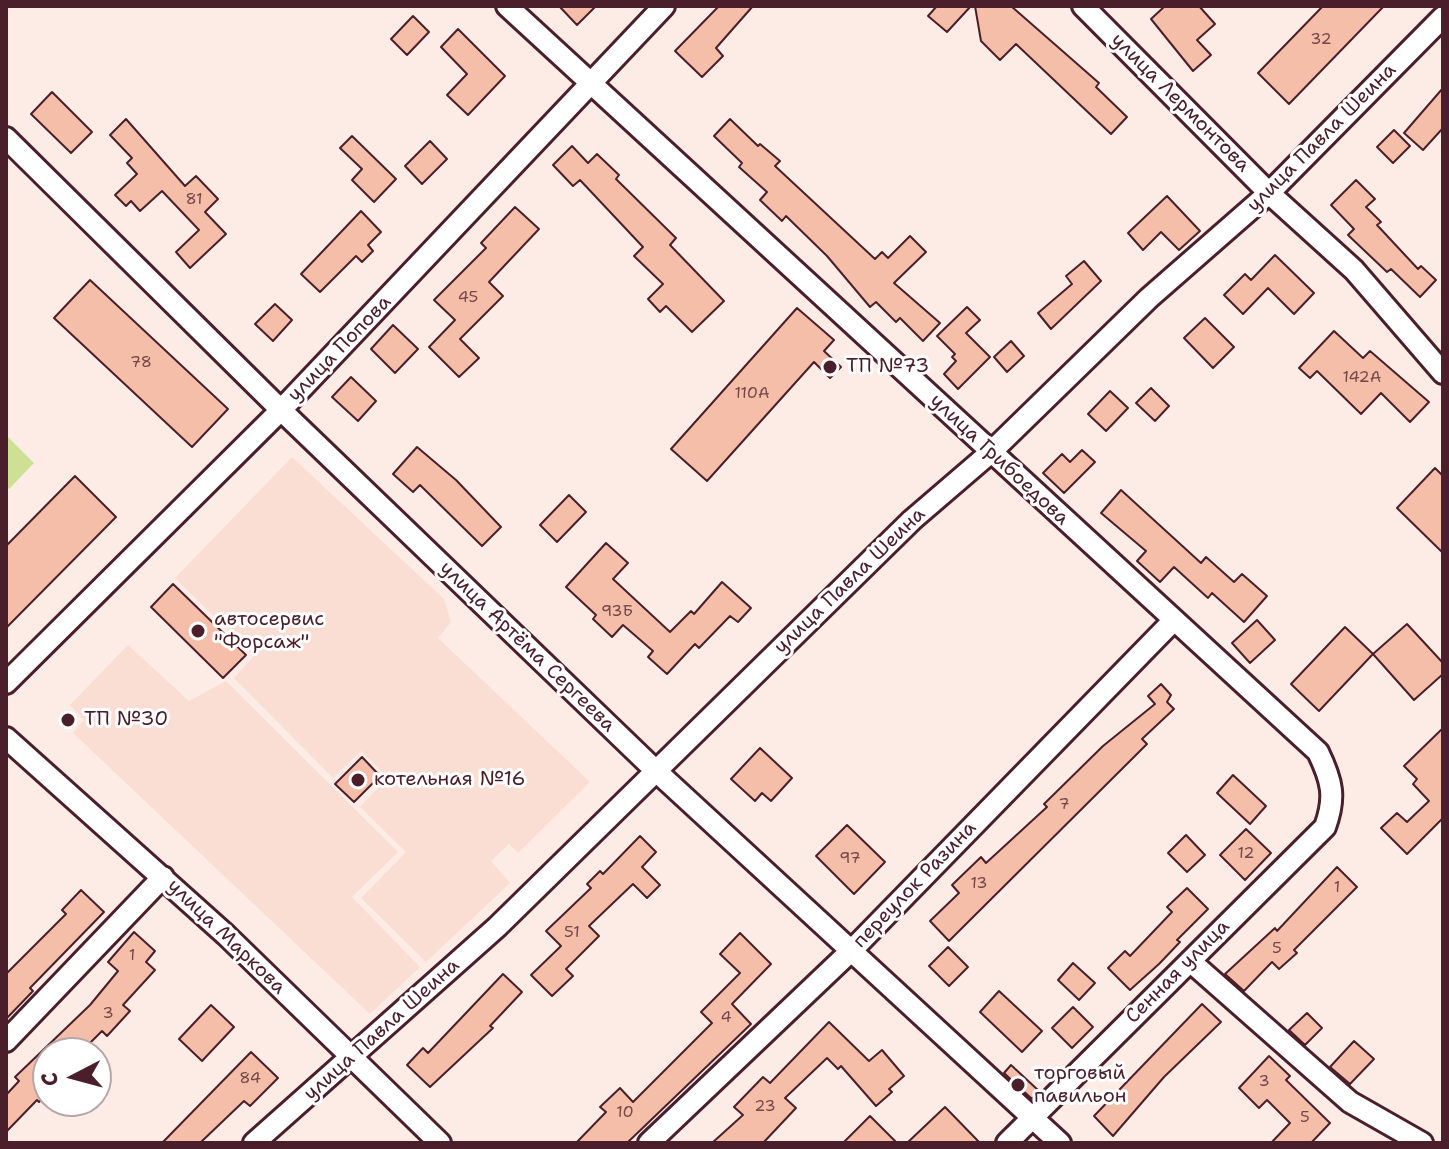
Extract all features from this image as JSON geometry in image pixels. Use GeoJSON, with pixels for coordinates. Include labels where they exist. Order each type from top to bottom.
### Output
{"type":"FeatureCollection","features":[{"type":"Feature","properties":{"kind":"street","name":"улица Грибоедова"},"geometry":{"type":"LineString","coordinates":[[507,6],[1318,752],[1334,793]]}},
{"type":"Feature","properties":{"kind":"street","name":"улица Попова"},"geometry":{"type":"LineString","coordinates":[[6,683],[281,410],[664,6]]}},
{"type":"Feature","properties":{"kind":"street","name":"улица Лермонтова"},"geometry":{"type":"LineString","coordinates":[[1083,6],[1269,193],[1354,270],[1443,373]]}},
{"type":"Feature","properties":{"kind":"street","name":"улица Павла Шеина"},"geometry":{"type":"LineString","coordinates":[[254,1143],[497,927],[912,520],[990,453],[1149,298],[1269,193],[1443,17]]}},
{"type":"Feature","properties":{"kind":"street","name":"улица Артёма Сергеева"},"geometry":{"type":"LineString","coordinates":[[6,138],[281,410],[655,770],[853,949],[1060,1143]]}},
{"type":"Feature","properties":{"kind":"street","name":"переулок Разина"},"geometry":{"type":"LineString","coordinates":[[649,1143],[853,949],[1174,620]]}},
{"type":"Feature","properties":{"kind":"street","name":"улица Маркова"},"geometry":{"type":"LineString","coordinates":[[6,738],[163,877],[440,1143]]}},
{"type":"Feature","properties":{"kind":"street","name":"Сенная улица"},"geometry":{"type":"LineString","coordinates":[[1007,1143],[1325,827],[1334,793]]}},
{"type":"Feature","properties":{"kind":"street"},"geometry":{"type":"LineString","coordinates":[[6,1041],[163,877]]}},
{"type":"Feature","properties":{"kind":"street"},"geometry":{"type":"LineString","coordinates":[[1190,961],[1350,1102],[1422,1143]]}},
{"type":"Feature","properties":{"kind":"shaded area"},"geometry":{"type":"Polygon","coordinates":[[[292,457],[444,599],[451,622],[438,638],[590,782],[518,853],[509,844],[491,861],[510,883],[426,962],[361,898],[406,852],[360,807],[388,777],[361,751],[333,778],[234,678],[254,656],[175,578],[292,457]]]}},
{"type":"Feature","properties":{"kind":"shaded area"},"geometry":{"type":"Polygon","coordinates":[[[128,645],[189,701],[226,681],[398,852],[352,897],[420,967],[370,1014],[73,733],[84,720],[70,705],[128,645]]]}},
{"type":"Feature","properties":{"kind":"green space"},"geometry":{"type":"Polygon","coordinates":[[[6,435],[34,463],[9,489],[6,486],[6,435]]]}},
{"type":"Feature","properties":{"kind":"building"},"geometry":{"type":"Polygon","coordinates":[[[559,6],[596,6],[577,25],[559,6]]]}},
{"type":"Feature","properties":{"kind":"building"},"geometry":{"type":"Polygon","coordinates":[[[719,6],[753,6],[716,48],[723,56],[702,77],[675,51],[719,6]]]}},
{"type":"Feature","properties":{"kind":"building"},"geometry":{"type":"Polygon","coordinates":[[[937,6],[971,6],[947,32],[928,16],[937,6]]]}},
{"type":"Feature","properties":{"kind":"building"},"geometry":{"type":"Polygon","coordinates":[[[975,6],[1011,6],[1099,83],[1096,87],[1127,117],[1111,134],[1016,44],[1000,60],[981,41],[975,6]]]}},
{"type":"Feature","properties":{"kind":"building"},"geometry":{"type":"Polygon","coordinates":[[[1165,6],[1199,6],[1215,24],[1197,40],[1211,55],[1193,71],[1151,19],[1165,6]]]}},
{"type":"Feature","properties":{"kind":"building"},"geometry":{"type":"Polygon","coordinates":[[[1323,6],[1384,6],[1289,104],[1258,73],[1323,6]]]}},
{"type":"Feature","properties":{"kind":"building"},"geometry":{"type":"Polygon","coordinates":[[[413,16],[429,32],[407,55],[391,39],[413,16]]]}},
{"type":"Feature","properties":{"kind":"building"},"geometry":{"type":"Polygon","coordinates":[[[458,29],[505,76],[468,115],[447,95],[467,74],[441,47],[458,29]]]}},
{"type":"Feature","properties":{"kind":"building"},"geometry":{"type":"Polygon","coordinates":[[[1443,88],[1443,128],[1423,150],[1404,133],[1443,88]]]}},
{"type":"Feature","properties":{"kind":"building"},"geometry":{"type":"Polygon","coordinates":[[[52,92],[92,132],[71,153],[31,114],[52,92]]]}},
{"type":"Feature","properties":{"kind":"building"},"geometry":{"type":"Polygon","coordinates":[[[126,119],[185,186],[196,176],[218,199],[205,212],[226,234],[190,268],[176,252],[199,230],[162,191],[140,211],[131,201],[126,206],[115,195],[137,174],[127,163],[132,158],[110,135],[126,119]]]}},
{"type":"Feature","properties":{"kind":"building"},"geometry":{"type":"Polygon","coordinates":[[[730,119],[758,146],[760,144],[780,161],[775,166],[875,259],[882,252],[888,258],[910,236],[926,252],[894,283],[940,323],[923,341],[900,318],[896,322],[876,302],[870,307],[827,256],[786,216],[782,221],[760,200],[767,192],[739,167],[742,163],[714,136],[730,119]]]}},
{"type":"Feature","properties":{"kind":"building"},"geometry":{"type":"Polygon","coordinates":[[[1394,130],[1410,146],[1393,163],[1377,147],[1394,130]]]}},
{"type":"Feature","properties":{"kind":"building"},"geometry":{"type":"Polygon","coordinates":[[[352,136],[396,179],[374,202],[352,180],[362,169],[340,148],[352,136]]]}},
{"type":"Feature","properties":{"kind":"building"},"geometry":{"type":"Polygon","coordinates":[[[430,141],[447,159],[422,184],[405,166],[430,141]]]}},
{"type":"Feature","properties":{"kind":"building"},"geometry":{"type":"Polygon","coordinates":[[[572,146],[588,163],[597,154],[619,175],[616,179],[676,238],[670,245],[724,301],[692,332],[666,306],[660,312],[648,299],[663,284],[634,256],[643,247],[580,180],[573,186],[553,165],[572,146]]]}},
{"type":"Feature","properties":{"kind":"building"},"geometry":{"type":"Polygon","coordinates":[[[1356,180],[1375,199],[1366,207],[1381,222],[1377,225],[1418,269],[1421,266],[1436,280],[1420,297],[1391,269],[1387,272],[1348,235],[1354,229],[1331,205],[1356,180]]]}},
{"type":"Feature","properties":{"kind":"building"},"geometry":{"type":"Polygon","coordinates":[[[1167,196],[1200,231],[1179,250],[1161,232],[1143,250],[1128,233],[1167,196]]]}},
{"type":"Feature","properties":{"kind":"building"},"geometry":{"type":"Polygon","coordinates":[[[515,207],[539,229],[489,282],[503,296],[460,339],[479,358],[459,377],[429,347],[455,320],[434,300],[486,248],[481,243],[515,207]]]}},
{"type":"Feature","properties":{"kind":"building"},"geometry":{"type":"Polygon","coordinates":[[[361,211],[381,232],[368,245],[373,251],[362,262],[356,256],[320,292],[301,274],[361,211]]]}},
{"type":"Feature","properties":{"kind":"building"},"geometry":{"type":"Polygon","coordinates":[[[1275,255],[1314,293],[1294,314],[1268,288],[1243,314],[1224,295],[1245,274],[1251,280],[1275,255]]]}},
{"type":"Feature","properties":{"kind":"building"},"geometry":{"type":"Polygon","coordinates":[[[1084,261],[1101,281],[1051,329],[1038,313],[1072,284],[1066,276],[1084,261]]]}},
{"type":"Feature","properties":{"kind":"building"},"geometry":{"type":"Polygon","coordinates":[[[90,280],[228,409],[192,447],[54,318],[90,280]]]}},
{"type":"Feature","properties":{"kind":"building"},"geometry":{"type":"Polygon","coordinates":[[[275,304],[292,320],[273,341],[255,324],[275,304]]]}},
{"type":"Feature","properties":{"kind":"building"},"geometry":{"type":"Polygon","coordinates":[[[967,307],[980,320],[966,333],[990,357],[958,389],[944,374],[956,361],[952,357],[955,354],[937,336],[967,307]]]}},
{"type":"Feature","properties":{"kind":"building"},"geometry":{"type":"Polygon","coordinates":[[[797,308],[834,340],[824,351],[841,367],[830,378],[814,362],[707,481],[671,449],[797,308]]]}},
{"type":"Feature","properties":{"kind":"building"},"geometry":{"type":"Polygon","coordinates":[[[1205,318],[1234,347],[1213,368],[1184,338],[1205,318]]]}},
{"type":"Feature","properties":{"kind":"building"},"geometry":{"type":"Polygon","coordinates":[[[393,325],[418,349],[395,373],[371,349],[393,325]]]}},
{"type":"Feature","properties":{"kind":"building"},"geometry":{"type":"Polygon","coordinates":[[[1334,331],[1363,358],[1370,351],[1429,402],[1410,422],[1381,393],[1361,414],[1317,371],[1310,378],[1299,368],[1334,331]]]}},
{"type":"Feature","properties":{"kind":"building"},"geometry":{"type":"Polygon","coordinates":[[[1011,341],[1024,356],[1007,372],[994,357],[1011,341]]]}},
{"type":"Feature","properties":{"kind":"building"},"geometry":{"type":"Polygon","coordinates":[[[351,377],[376,401],[358,421],[332,397],[351,377]]]}},
{"type":"Feature","properties":{"kind":"building"},"geometry":{"type":"Polygon","coordinates":[[[1151,388],[1169,406],[1155,421],[1136,403],[1151,388]]]}},
{"type":"Feature","properties":{"kind":"building"},"geometry":{"type":"Polygon","coordinates":[[[1110,391],[1128,408],[1106,431],[1088,414],[1110,391]]]}},
{"type":"Feature","properties":{"kind":"building"},"geometry":{"type":"Polygon","coordinates":[[[417,447],[456,480],[501,527],[482,546],[420,485],[413,492],[393,474],[417,447]]]}},
{"type":"Feature","properties":{"kind":"building"},"geometry":{"type":"Polygon","coordinates":[[[1082,450],[1095,462],[1064,493],[1043,473],[1062,454],[1070,462],[1082,450]]]}},
{"type":"Feature","properties":{"kind":"building"},"geometry":{"type":"Polygon","coordinates":[[[1435,468],[1443,476],[1443,553],[1397,508],[1435,468]]]}},
{"type":"Feature","properties":{"kind":"building"},"geometry":{"type":"Polygon","coordinates":[[[75,476],[116,517],[6,628],[6,546],[75,476]]]}},
{"type":"Feature","properties":{"kind":"building"},"geometry":{"type":"Polygon","coordinates":[[[1121,490],[1201,563],[1206,557],[1234,582],[1242,574],[1267,596],[1244,622],[1212,593],[1208,598],[1174,567],[1160,582],[1137,561],[1146,551],[1101,513],[1121,490]]]}},
{"type":"Feature","properties":{"kind":"building"},"geometry":{"type":"Polygon","coordinates":[[[569,495],[586,512],[557,542],[540,525],[569,495]]]}},
{"type":"Feature","properties":{"kind":"building"},"geometry":{"type":"Polygon","coordinates":[[[606,543],[628,563],[613,579],[670,632],[691,611],[694,614],[722,582],[751,608],[738,622],[730,616],[699,648],[695,644],[667,674],[648,657],[653,651],[623,625],[612,637],[593,619],[596,615],[566,587],[606,543]]]}},
{"type":"Feature","properties":{"kind":"building","name":"автосервис \"Форсаж\""},"geometry":{"type":"Polygon","coordinates":[[[173,584],[246,655],[223,678],[151,607],[173,584]]]}},
{"type":"Feature","properties":{"kind":"building"},"geometry":{"type":"Polygon","coordinates":[[[1257,620],[1275,640],[1250,663],[1232,643],[1257,620]]]}},
{"type":"Feature","properties":{"kind":"building"},"geometry":{"type":"Polygon","coordinates":[[[1407,624],[1443,663],[1443,674],[1414,700],[1373,654],[1407,624]]]}},
{"type":"Feature","properties":{"kind":"building"},"geometry":{"type":"Polygon","coordinates":[[[1345,627],[1373,654],[1319,711],[1291,684],[1345,627]]]}},
{"type":"Feature","properties":{"kind":"building"},"geometry":{"type":"Polygon","coordinates":[[[1161,684],[1171,695],[1167,702],[1174,709],[1142,739],[1147,744],[949,941],[930,921],[959,893],[952,885],[981,857],[986,863],[1047,807],[1044,804],[1103,746],[1155,704],[1148,696],[1161,684]]]}},
{"type":"Feature","properties":{"kind":"building"},"geometry":{"type":"Polygon","coordinates":[[[1443,728],[1443,818],[1407,854],[1381,828],[1397,813],[1407,822],[1429,801],[1413,784],[1417,779],[1404,766],[1443,728]]]}},
{"type":"Feature","properties":{"kind":"building"},"geometry":{"type":"Polygon","coordinates":[[[760,748],[792,778],[771,801],[762,793],[755,801],[731,779],[760,748]]]}},
{"type":"Feature","properties":{"kind":"building","name":"котельная №16"},"geometry":{"type":"Polygon","coordinates":[[[362,757],[380,776],[354,802],[335,784],[362,757]]]}},
{"type":"Feature","properties":{"kind":"building"},"geometry":{"type":"Polygon","coordinates":[[[1233,775],[1266,806],[1250,824],[1217,793],[1233,775]]]}},
{"type":"Feature","properties":{"kind":"building"},"geometry":{"type":"Polygon","coordinates":[[[847,825],[885,862],[854,894],[816,856],[847,825]]]}},
{"type":"Feature","properties":{"kind":"building"},"geometry":{"type":"Polygon","coordinates":[[[1246,829],[1271,853],[1245,880],[1220,855],[1246,829]]]}},
{"type":"Feature","properties":{"kind":"building"},"geometry":{"type":"Polygon","coordinates":[[[1186,835],[1205,855],[1187,872],[1168,853],[1186,835]]]}},
{"type":"Feature","properties":{"kind":"building"},"geometry":{"type":"Polygon","coordinates":[[[640,836],[656,852],[642,867],[660,885],[647,898],[633,884],[589,926],[599,936],[566,969],[573,976],[552,996],[531,975],[561,946],[546,931],[591,888],[587,884],[600,871],[603,874],[640,836]]]}},
{"type":"Feature","properties":{"kind":"building"},"geometry":{"type":"Polygon","coordinates":[[[1337,867],[1357,887],[1294,950],[1297,953],[1279,969],[1272,962],[1244,991],[1225,974],[1275,928],[1277,931],[1337,867]]]}},
{"type":"Feature","properties":{"kind":"building"},"geometry":{"type":"Polygon","coordinates":[[[1187,888],[1208,909],[1177,940],[1180,942],[1159,964],[1130,990],[1108,968],[1125,951],[1130,956],[1172,912],[1167,907],[1187,888]]]}},
{"type":"Feature","properties":{"kind":"building"},"geometry":{"type":"Polygon","coordinates":[[[81,890],[104,912],[30,988],[33,991],[6,1019],[6,974],[66,914],[62,910],[81,890]]]}},
{"type":"Feature","properties":{"kind":"building"},"geometry":{"type":"Polygon","coordinates":[[[134,932],[155,951],[146,962],[155,970],[123,1005],[130,1011],[107,1036],[102,1031],[96,1037],[57,1037],[90,1005],[118,971],[108,962],[134,932]]]}},
{"type":"Feature","properties":{"kind":"building"},"geometry":{"type":"Polygon","coordinates":[[[740,933],[771,964],[732,1004],[751,1024],[627,1143],[576,1143],[606,1112],[600,1107],[620,1088],[633,1102],[712,1023],[701,1012],[740,973],[720,954],[740,933]]]}},
{"type":"Feature","properties":{"kind":"building"},"geometry":{"type":"Polygon","coordinates":[[[948,947],[968,967],[949,986],[929,966],[948,947]]]}},
{"type":"Feature","properties":{"kind":"building"},"geometry":{"type":"Polygon","coordinates":[[[1073,963],[1095,983],[1079,1000],[1058,980],[1073,963]]]}},
{"type":"Feature","properties":{"kind":"building"},"geometry":{"type":"Polygon","coordinates":[[[503,974],[522,992],[490,1026],[493,1028],[430,1087],[407,1065],[423,1048],[428,1053],[503,974]]]}},
{"type":"Feature","properties":{"kind":"building"},"geometry":{"type":"Polygon","coordinates":[[[999,991],[1042,1031],[1022,1052],[980,1012],[999,991]]]}},
{"type":"Feature","properties":{"kind":"building"},"geometry":{"type":"Polygon","coordinates":[[[1202,1004],[1221,1022],[1164,1077],[1113,1136],[1094,1116],[1202,1004]]]}},
{"type":"Feature","properties":{"kind":"building"},"geometry":{"type":"Polygon","coordinates":[[[211,1005],[234,1027],[202,1061],[179,1039],[211,1005]]]}},
{"type":"Feature","properties":{"kind":"building"},"geometry":{"type":"Polygon","coordinates":[[[1073,1007],[1093,1027],[1072,1048],[1052,1028],[1073,1007]]]}},
{"type":"Feature","properties":{"kind":"building"},"geometry":{"type":"Polygon","coordinates":[[[1307,1013],[1322,1028],[1305,1045],[1289,1030],[1307,1013]]]}},
{"type":"Feature","properties":{"kind":"building"},"geometry":{"type":"Polygon","coordinates":[[[829,1022],[869,1061],[882,1050],[904,1076],[889,1089],[892,1092],[876,1106],[841,1066],[838,1069],[827,1058],[785,1098],[796,1108],[763,1143],[712,1143],[743,1115],[734,1107],[763,1077],[770,1083],[829,1022]]]}},
{"type":"Feature","properties":{"kind":"building"},"geometry":{"type":"Polygon","coordinates":[[[1354,1041],[1374,1059],[1350,1084],[1330,1067],[1354,1041]]]}},
{"type":"Feature","properties":{"kind":"building"},"geometry":{"type":"Polygon","coordinates":[[[251,1052],[278,1078],[250,1106],[244,1101],[200,1143],[162,1143],[251,1052]]]}},
{"type":"Feature","properties":{"kind":"building"},"geometry":{"type":"Polygon","coordinates":[[[1269,1056],[1290,1076],[1286,1080],[1330,1123],[1311,1143],[1271,1143],[1290,1123],[1267,1100],[1259,1108],[1239,1088],[1269,1056]]]}},
{"type":"Feature","properties":{"kind":"building"},"geometry":{"type":"Polygon","coordinates":[[[32,1061],[32,1105],[6,1132],[6,1095],[19,1081],[15,1077],[32,1061]]]}},
{"type":"Feature","properties":{"kind":"building"},"geometry":{"type":"Polygon","coordinates":[[[1011,1065],[1039,1091],[1032,1099],[1004,1073],[1011,1065]]]}},
{"type":"Feature","properties":{"kind":"building"},"geometry":{"type":"Polygon","coordinates":[[[945,1107],[980,1143],[907,1143],[945,1107]]]}},
{"type":"Feature","properties":{"kind":"building"},"geometry":{"type":"Polygon","coordinates":[[[870,1116],[897,1143],[843,1143],[870,1116]]]}},
{"type":"Feature","properties":{"kind":"place","name":"ТП №73"},"geometry":{"type":"Point","coordinates":[830,367]}},
{"type":"Feature","properties":{"kind":"place","name":"автосервис \"Форсаж\""},"geometry":{"type":"Point","coordinates":[198,631]}},
{"type":"Feature","properties":{"kind":"place","name":"ТП №30"},"geometry":{"type":"Point","coordinates":[68,720]}},
{"type":"Feature","properties":{"kind":"place","name":"котельная №16"},"geometry":{"type":"Point","coordinates":[358,780]}},
{"type":"Feature","properties":{"kind":"place","name":"торговый павильон"},"geometry":{"type":"Point","coordinates":[1018,1085]}}]}
